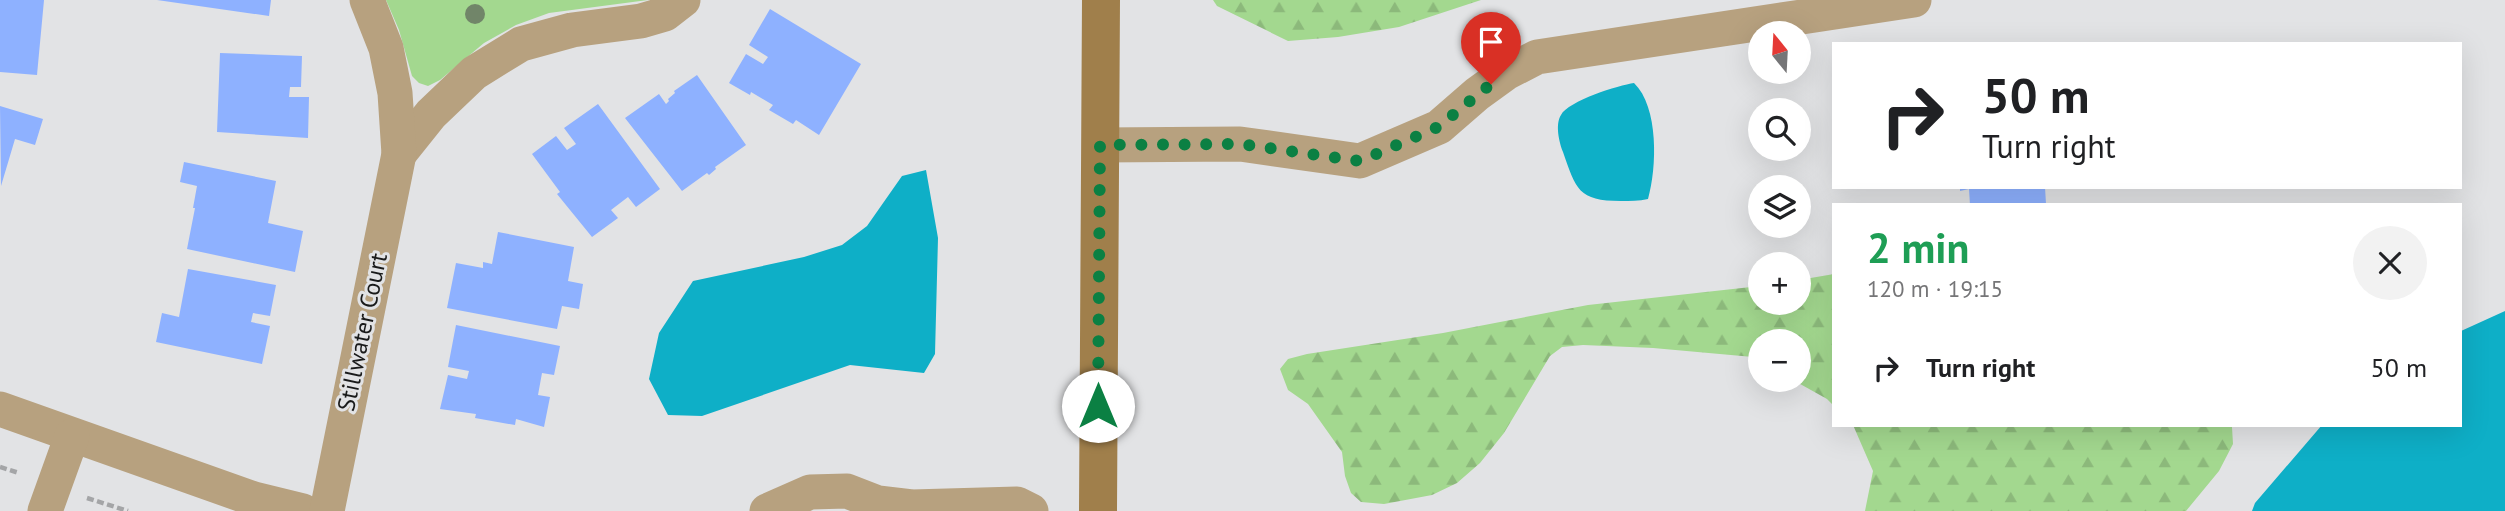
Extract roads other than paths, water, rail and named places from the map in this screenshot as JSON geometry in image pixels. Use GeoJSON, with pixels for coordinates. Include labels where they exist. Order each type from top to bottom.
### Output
{"type":"FeatureCollection","features":[{"type":"Feature","properties":{"kind":"main road"},"geometry":{"type":"LineString","coordinates":[[1098,511],[1101,0]]}},
{"type":"Feature","properties":{"kind":"street","name":"Stillwater Court"},"geometry":{"type":"LineString","coordinates":[[327,511],[399,154],[396,93],[386,48],[367,0]]}},
{"type":"Feature","properties":{"kind":"street","name":"Stillwater Court"},"geometry":{"type":"LineString","coordinates":[[399,154],[430,114],[474,73],[521,44],[572,30],[641,21],[665,14],[682,0]]}},
{"type":"Feature","properties":{"kind":"street"},"geometry":{"type":"LineString","coordinates":[[1100,145],[1240,144],[1360,161],[1438,127],[1506,73],[1537,57],[1914,0]]}},
{"type":"Feature","properties":{"kind":"street"},"geometry":{"type":"LineString","coordinates":[[0,409],[254,499],[303,511]]}},
{"type":"Feature","properties":{"kind":"street"},"geometry":{"type":"LineString","coordinates":[[45,511],[72,436]]}},
{"type":"Feature","properties":{"kind":"street"},"geometry":{"type":"LineString","coordinates":[[766,511],[810,492],[847,491],[878,503],[912,507],[1017,504],[1031,511]]}},
{"type":"Feature","properties":{"kind":"water"},"geometry":{"type":"Polygon","coordinates":[[[1634,83],[1648,107],[1654,138],[1653,171],[1648,199],[1596,199],[1587,195],[1576,184],[1559,138],[1559,119],[1573,104],[1583,99],[1634,83]]]}},
{"type":"Feature","properties":{"kind":"water"},"geometry":{"type":"Polygon","coordinates":[[[926,170],[938,238],[935,354],[924,373],[850,365],[702,416],[668,415],[649,379],[659,333],[693,281],[804,257],[842,245],[867,226],[902,176],[926,170]]]}},
{"type":"Feature","properties":{"kind":"water"},"geometry":{"type":"Polygon","coordinates":[[[2505,311],[2505,511],[2252,511],[2255,503],[2320,427],[2462,427],[2462,331],[2505,311]]]}}]}
